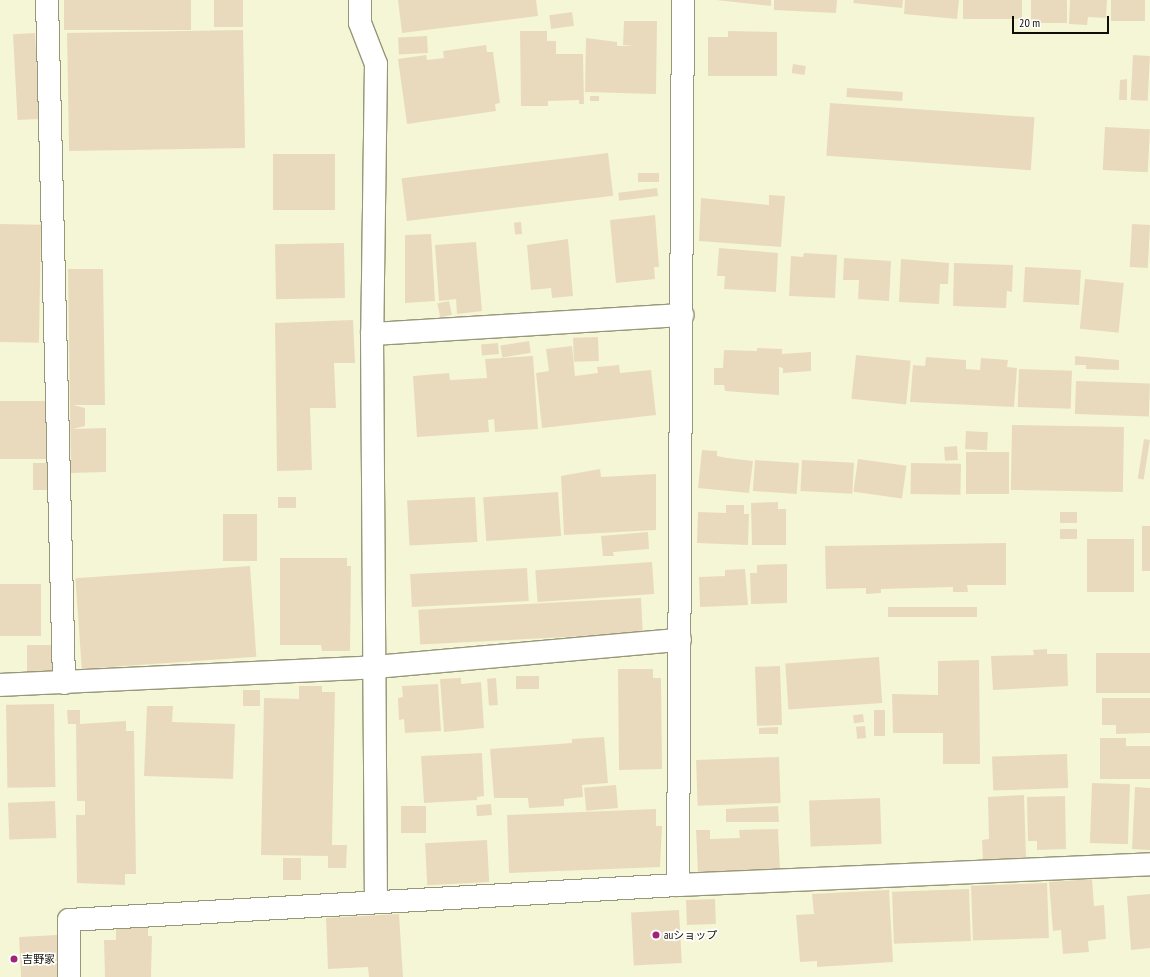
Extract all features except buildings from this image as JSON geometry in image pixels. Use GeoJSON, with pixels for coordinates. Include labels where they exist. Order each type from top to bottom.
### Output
{"type":"FeatureCollection","features":[{"type":"Feature","properties":{"kind":"street"},"geometry":{"type":"LineString","coordinates":[[46,0],[64,683]]}},
{"type":"Feature","properties":{"kind":"street"},"geometry":{"type":"LineString","coordinates":[[360,0],[360,23],[376,64],[372,334],[376,902]]}},
{"type":"Feature","properties":{"kind":"street"},"geometry":{"type":"LineString","coordinates":[[678,885],[683,0]]}},
{"type":"Feature","properties":{"kind":"street"},"geometry":{"type":"LineString","coordinates":[[372,334],[682,315]]}},
{"type":"Feature","properties":{"kind":"street"},"geometry":{"type":"LineString","coordinates":[[0,685],[374,667],[680,640]]}},
{"type":"Feature","properties":{"kind":"street"},"geometry":{"type":"LineString","coordinates":[[69,977],[69,920],[678,885],[1150,864]]}},
{"type":"Feature","properties":{"kind":"place","name":"auショップ"},"geometry":{"type":"Point","coordinates":[656,935]}},
{"type":"Feature","properties":{"kind":"place","name":"吉野家"},"geometry":{"type":"Point","coordinates":[14,959]}}]}
